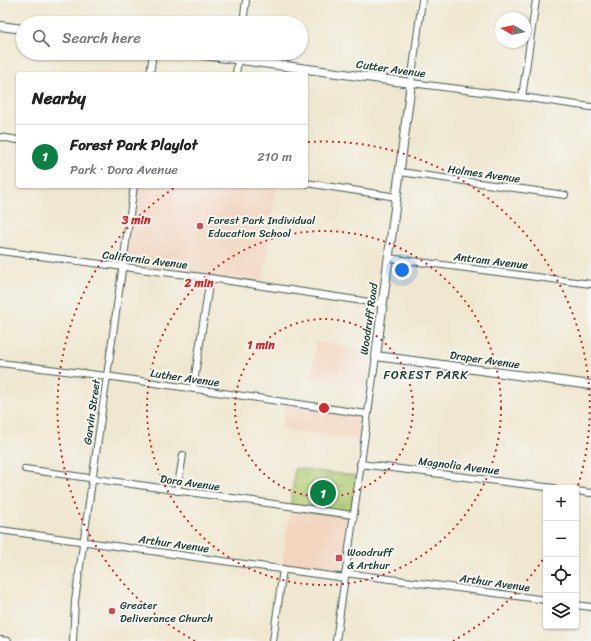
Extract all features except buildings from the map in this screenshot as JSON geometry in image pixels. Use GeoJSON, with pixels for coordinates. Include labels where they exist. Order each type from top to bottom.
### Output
{"type":"FeatureCollection","features":[{"type":"Feature","properties":{"kind":"street"},"geometry":{"type":"LineString","coordinates":[[244,16],[246,0]]}},
{"type":"Feature","properties":{"kind":"street","name":"Woodruff Road"},"geometry":{"type":"LineString","coordinates":[[336,641],[383,304],[422,0]]}},
{"type":"Feature","properties":{"kind":"street"},"geometry":{"type":"LineString","coordinates":[[522,97],[536,0]]}},
{"type":"Feature","properties":{"kind":"street"},"geometry":{"type":"LineString","coordinates":[[0,26],[16,28]]}},
{"type":"Feature","properties":{"kind":"street"},"geometry":{"type":"LineString","coordinates":[[150,72],[152,60]]}},
{"type":"Feature","properties":{"kind":"street"},"geometry":{"type":"LineString","coordinates":[[236,72],[238,60]]}},
{"type":"Feature","properties":{"kind":"street","name":"Cutter Avenue"},"geometry":{"type":"LineString","coordinates":[[264,60],[411,83],[591,107]]}},
{"type":"Feature","properties":{"kind":"street"},"geometry":{"type":"LineString","coordinates":[[0,137],[16,140]]}},
{"type":"Feature","properties":{"kind":"street","name":"Holmes Avenue"},"geometry":{"type":"LineString","coordinates":[[400,172],[565,195]]}},
{"type":"Feature","properties":{"kind":"street"},"geometry":{"type":"LineString","coordinates":[[308,183],[397,197]]}},
{"type":"Feature","properties":{"kind":"street","name":"Garvin Street"},"geometry":{"type":"LineString","coordinates":[[73,641],[75,601],[134,188]]}},
{"type":"Feature","properties":{"kind":"street","name":"California Avenue"},"geometry":{"type":"LineString","coordinates":[[0,251],[210,278],[383,304]]}},
{"type":"Feature","properties":{"kind":"street","name":"Antram Avenue"},"geometry":{"type":"LineString","coordinates":[[388,258],[591,284]]}},
{"type":"Feature","properties":{"kind":"street"},"geometry":{"type":"LineString","coordinates":[[193,389],[210,278]]}},
{"type":"Feature","properties":{"kind":"street","name":"Draper Avenue"},"geometry":{"type":"LineString","coordinates":[[376,356],[591,385]]}},
{"type":"Feature","properties":{"kind":"street","name":"Luther Avenue"},"geometry":{"type":"LineString","coordinates":[[0,363],[106,376],[367,414]]}},
{"type":"Feature","properties":{"kind":"street"},"geometry":{"type":"LineString","coordinates":[[177,491],[183,455]]}},
{"type":"Feature","properties":{"kind":"street","name":"Magnolia Avenue"},"geometry":{"type":"LineString","coordinates":[[360,464],[543,487]]}},
{"type":"Feature","properties":{"kind":"street","name":"Dora Avenue"},"geometry":{"type":"LineString","coordinates":[[25,469],[353,515]]}},
{"type":"Feature","properties":{"kind":"street"},"geometry":{"type":"LineString","coordinates":[[579,491],[591,493]]}},
{"type":"Feature","properties":{"kind":"street","name":"Arthur Avenue"},"geometry":{"type":"LineString","coordinates":[[0,530],[283,569],[543,600]]}},
{"type":"Feature","properties":{"kind":"street"},"geometry":{"type":"LineString","coordinates":[[273,641],[283,569]]}},
{"type":"Feature","properties":{"kind":"street"},"geometry":{"type":"LineString","coordinates":[[579,605],[591,607]]}},
{"type":"Feature","properties":{"kind":"street"},"geometry":{"type":"LineString","coordinates":[[0,640],[8,641]]}},
{"type":"Feature","properties":{"kind":"shaded area","name":"Forest Park Individual Education School"},"geometry":{"type":"Polygon","coordinates":[[[135,188],[276,188],[263,284],[124,265],[135,188]]]}},
{"type":"Feature","properties":{"kind":"shaded area"},"geometry":{"type":"Polygon","coordinates":[[[316,342],[374,350],[369,386],[312,379],[316,342]]]}},
{"type":"Feature","properties":{"kind":"shaded area"},"geometry":{"type":"Polygon","coordinates":[[[286,398],[366,410],[361,440],[282,429],[286,398]]]}},
{"type":"Feature","properties":{"kind":"shaded area"},"geometry":{"type":"Polygon","coordinates":[[[290,509],[350,517],[342,574],[282,565],[290,509]]]}},
{"type":"Feature","properties":{"kind":"green space"},"geometry":{"type":"Polygon","coordinates":[[[295,468],[356,476],[350,517],[290,509],[295,468]]]}},
{"type":"Feature","properties":{"kind":"place","name":"Forest Park Individual Education School"},"geometry":{"type":"Point","coordinates":[200,226]}},
{"type":"Feature","properties":{"kind":"place","name":"Forest Park Playlot"},"geometry":{"type":"Point","coordinates":[323,493]}},
{"type":"Feature","properties":{"kind":"place","name":"Woodruff & Arthur"},"geometry":{"type":"Point","coordinates":[339,558]}},
{"type":"Feature","properties":{"kind":"place","name":"Greater Deliverance Church"},"geometry":{"type":"Point","coordinates":[112,611]}},
{"type":"Feature","properties":{"kind":"district","name":"FOREST PARK"},"geometry":{"type":"Point","coordinates":[426,375]}}]}
